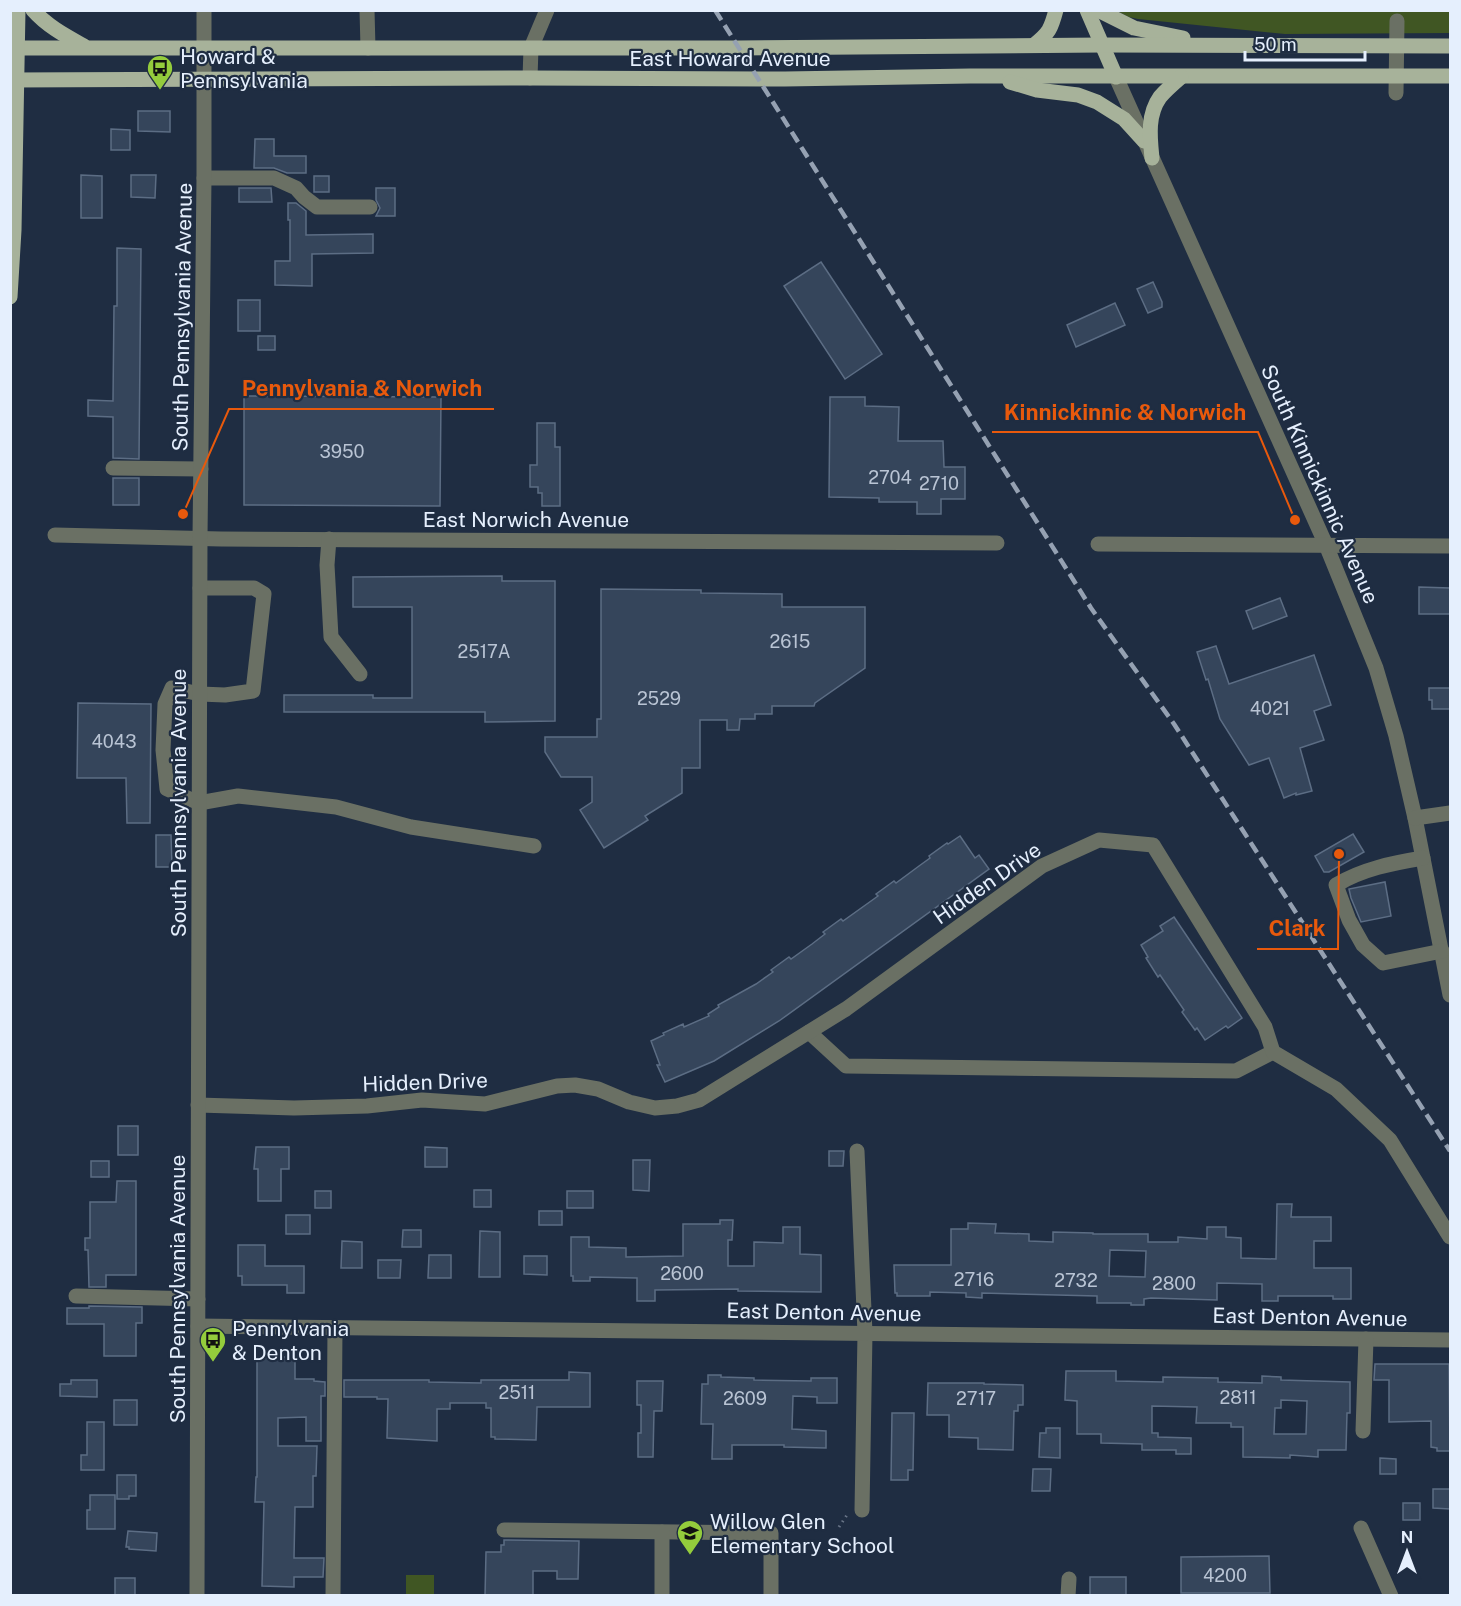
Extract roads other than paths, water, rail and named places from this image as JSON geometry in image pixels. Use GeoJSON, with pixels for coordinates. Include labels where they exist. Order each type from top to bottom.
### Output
{"type":"FeatureCollection","features":[{"type":"Feature","properties":{"kind":"main road"},"geometry":{"type":"LineString","coordinates":[[10,297],[14,230],[14,48],[18,10]]}},
{"type":"Feature","properties":{"kind":"main road"},"geometry":{"type":"LineString","coordinates":[[33,10],[39,18],[86,48]]}},
{"type":"Feature","properties":{"kind":"main road"},"geometry":{"type":"LineString","coordinates":[[1034,45],[1047,35],[1056,10]]}},
{"type":"Feature","properties":{"kind":"main road","name":"South Kinnickinnic Avenue"},"geometry":{"type":"LineString","coordinates":[[1087,10],[1116,77]]}},
{"type":"Feature","properties":{"kind":"main road"},"geometry":{"type":"LineString","coordinates":[[1098,10],[1134,28],[1225,45]]}},
{"type":"Feature","properties":{"kind":"main road","name":"East Howard Avenue"},"geometry":{"type":"LineString","coordinates":[[14,48],[1450,46]]}},
{"type":"Feature","properties":{"kind":"main road"},"geometry":{"type":"LineString","coordinates":[[993,76],[1037,90],[1078,95],[1097,102],[1124,119],[1144,141]]}},
{"type":"Feature","properties":{"kind":"main road","name":"East Howard Avenue"},"geometry":{"type":"LineString","coordinates":[[14,80],[1450,76]]}},
{"type":"Feature","properties":{"kind":"main road"},"geometry":{"type":"LineString","coordinates":[[1152,158],[1149,131],[1152,117],[1160,98],[1181,77]]}},
{"type":"Feature","properties":{"kind":"street","name":"South Pennsylvania Avenue"},"geometry":{"type":"LineString","coordinates":[[197,1596],[204,10]]}},
{"type":"Feature","properties":{"kind":"street"},"geometry":{"type":"LineString","coordinates":[[367,10],[368,48]]}},
{"type":"Feature","properties":{"kind":"street"},"geometry":{"type":"LineString","coordinates":[[530,78],[531,48],[547,10]]}},
{"type":"Feature","properties":{"kind":"street"},"geometry":{"type":"LineString","coordinates":[[1396,93],[1397,21]]}},
{"type":"Feature","properties":{"kind":"street","name":"South Kinnickinnic Avenue"},"geometry":{"type":"LineString","coordinates":[[1116,77],[1326,546],[1376,668],[1396,736],[1415,818],[1450,995]]}},
{"type":"Feature","properties":{"kind":"street"},"geometry":{"type":"LineString","coordinates":[[204,178],[274,178],[296,188],[317,207],[370,207]]}},
{"type":"Feature","properties":{"kind":"street"},"geometry":{"type":"LineString","coordinates":[[113,468],[201,469]]}},
{"type":"Feature","properties":{"kind":"street","name":"East Norwich Avenue"},"geometry":{"type":"LineString","coordinates":[[55,535],[997,543]]}},
{"type":"Feature","properties":{"kind":"street"},"geometry":{"type":"LineString","coordinates":[[329,539],[327,565],[331,637],[360,674]]}},
{"type":"Feature","properties":{"kind":"street"},"geometry":{"type":"LineString","coordinates":[[1098,544],[1450,546]]}},
{"type":"Feature","properties":{"kind":"street"},"geometry":{"type":"LineString","coordinates":[[200,588],[254,588],[264,594],[253,691],[225,695],[200,694],[172,688],[165,704],[163,750],[166,789],[199,803],[238,796],[336,807],[411,827],[534,846]]}},
{"type":"Feature","properties":{"kind":"street"},"geometry":{"type":"LineString","coordinates":[[1415,818],[1450,813]]}},
{"type":"Feature","properties":{"kind":"street","name":"Hidden Drive"},"geometry":{"type":"LineString","coordinates":[[198,1105],[367,1106],[422,1100],[485,1104],[557,1086],[575,1085],[598,1089],[629,1102],[655,1108],[677,1106],[699,1100],[846,1009],[1042,866],[1099,840],[1154,845],[1265,1027],[1273,1052]]}},
{"type":"Feature","properties":{"kind":"street"},"geometry":{"type":"LineString","coordinates":[[1423,858],[1393,863],[1350,876],[1336,885],[1349,920],[1363,945],[1383,963],[1442,951]]}},
{"type":"Feature","properties":{"kind":"street"},"geometry":{"type":"LineString","coordinates":[[809,1032],[846,1066],[1236,1071],[1273,1052],[1336,1089],[1390,1140],[1450,1237]]}},
{"type":"Feature","properties":{"kind":"street"},"geometry":{"type":"LineString","coordinates":[[857,1151],[864,1333],[862,1510]]}},
{"type":"Feature","properties":{"kind":"street"},"geometry":{"type":"LineString","coordinates":[[76,1296],[198,1299]]}},
{"type":"Feature","properties":{"kind":"street","name":"East Denton Avenue"},"geometry":{"type":"LineString","coordinates":[[198,1326],[1450,1340]]}},
{"type":"Feature","properties":{"kind":"street"},"geometry":{"type":"LineString","coordinates":[[333,1596],[335,1327]]}},
{"type":"Feature","properties":{"kind":"street"},"geometry":{"type":"LineString","coordinates":[[1363,1431],[1366,1339]]}},
{"type":"Feature","properties":{"kind":"street"},"geometry":{"type":"LineString","coordinates":[[1361,1528],[1391,1596]]}},
{"type":"Feature","properties":{"kind":"street"},"geometry":{"type":"LineString","coordinates":[[504,1530],[771,1533],[771,1596]]}},
{"type":"Feature","properties":{"kind":"street"},"geometry":{"type":"LineString","coordinates":[[662,1532],[662,1596]]}},
{"type":"Feature","properties":{"kind":"street"},"geometry":{"type":"LineString","coordinates":[[1068,1596],[1069,1579]]}},
{"type":"Feature","properties":{"kind":"railway"},"geometry":{"type":"LineString","coordinates":[[715,10],[1091,608],[1174,724],[1450,1151]]}},
{"type":"Feature","properties":{"kind":"place","name":"Howard & Pennsylvania"},"geometry":{"type":"Point","coordinates":[160,91]}},
{"type":"Feature","properties":{"kind":"place","name":"Pennylvania & Norwich"},"geometry":{"type":"Point","coordinates":[183,514]}},
{"type":"Feature","properties":{"kind":"place","name":"Kinnickinnic & Norwich"},"geometry":{"type":"Point","coordinates":[1295,520]}},
{"type":"Feature","properties":{"kind":"place","name":"Clark"},"geometry":{"type":"Point","coordinates":[1339,854]}},
{"type":"Feature","properties":{"kind":"place","name":"Pennylvania & Denton"},"geometry":{"type":"Point","coordinates":[213,1363]}},
{"type":"Feature","properties":{"kind":"place","name":"Willow Glen Elementary School"},"geometry":{"type":"Point","coordinates":[690,1556]}}]}
